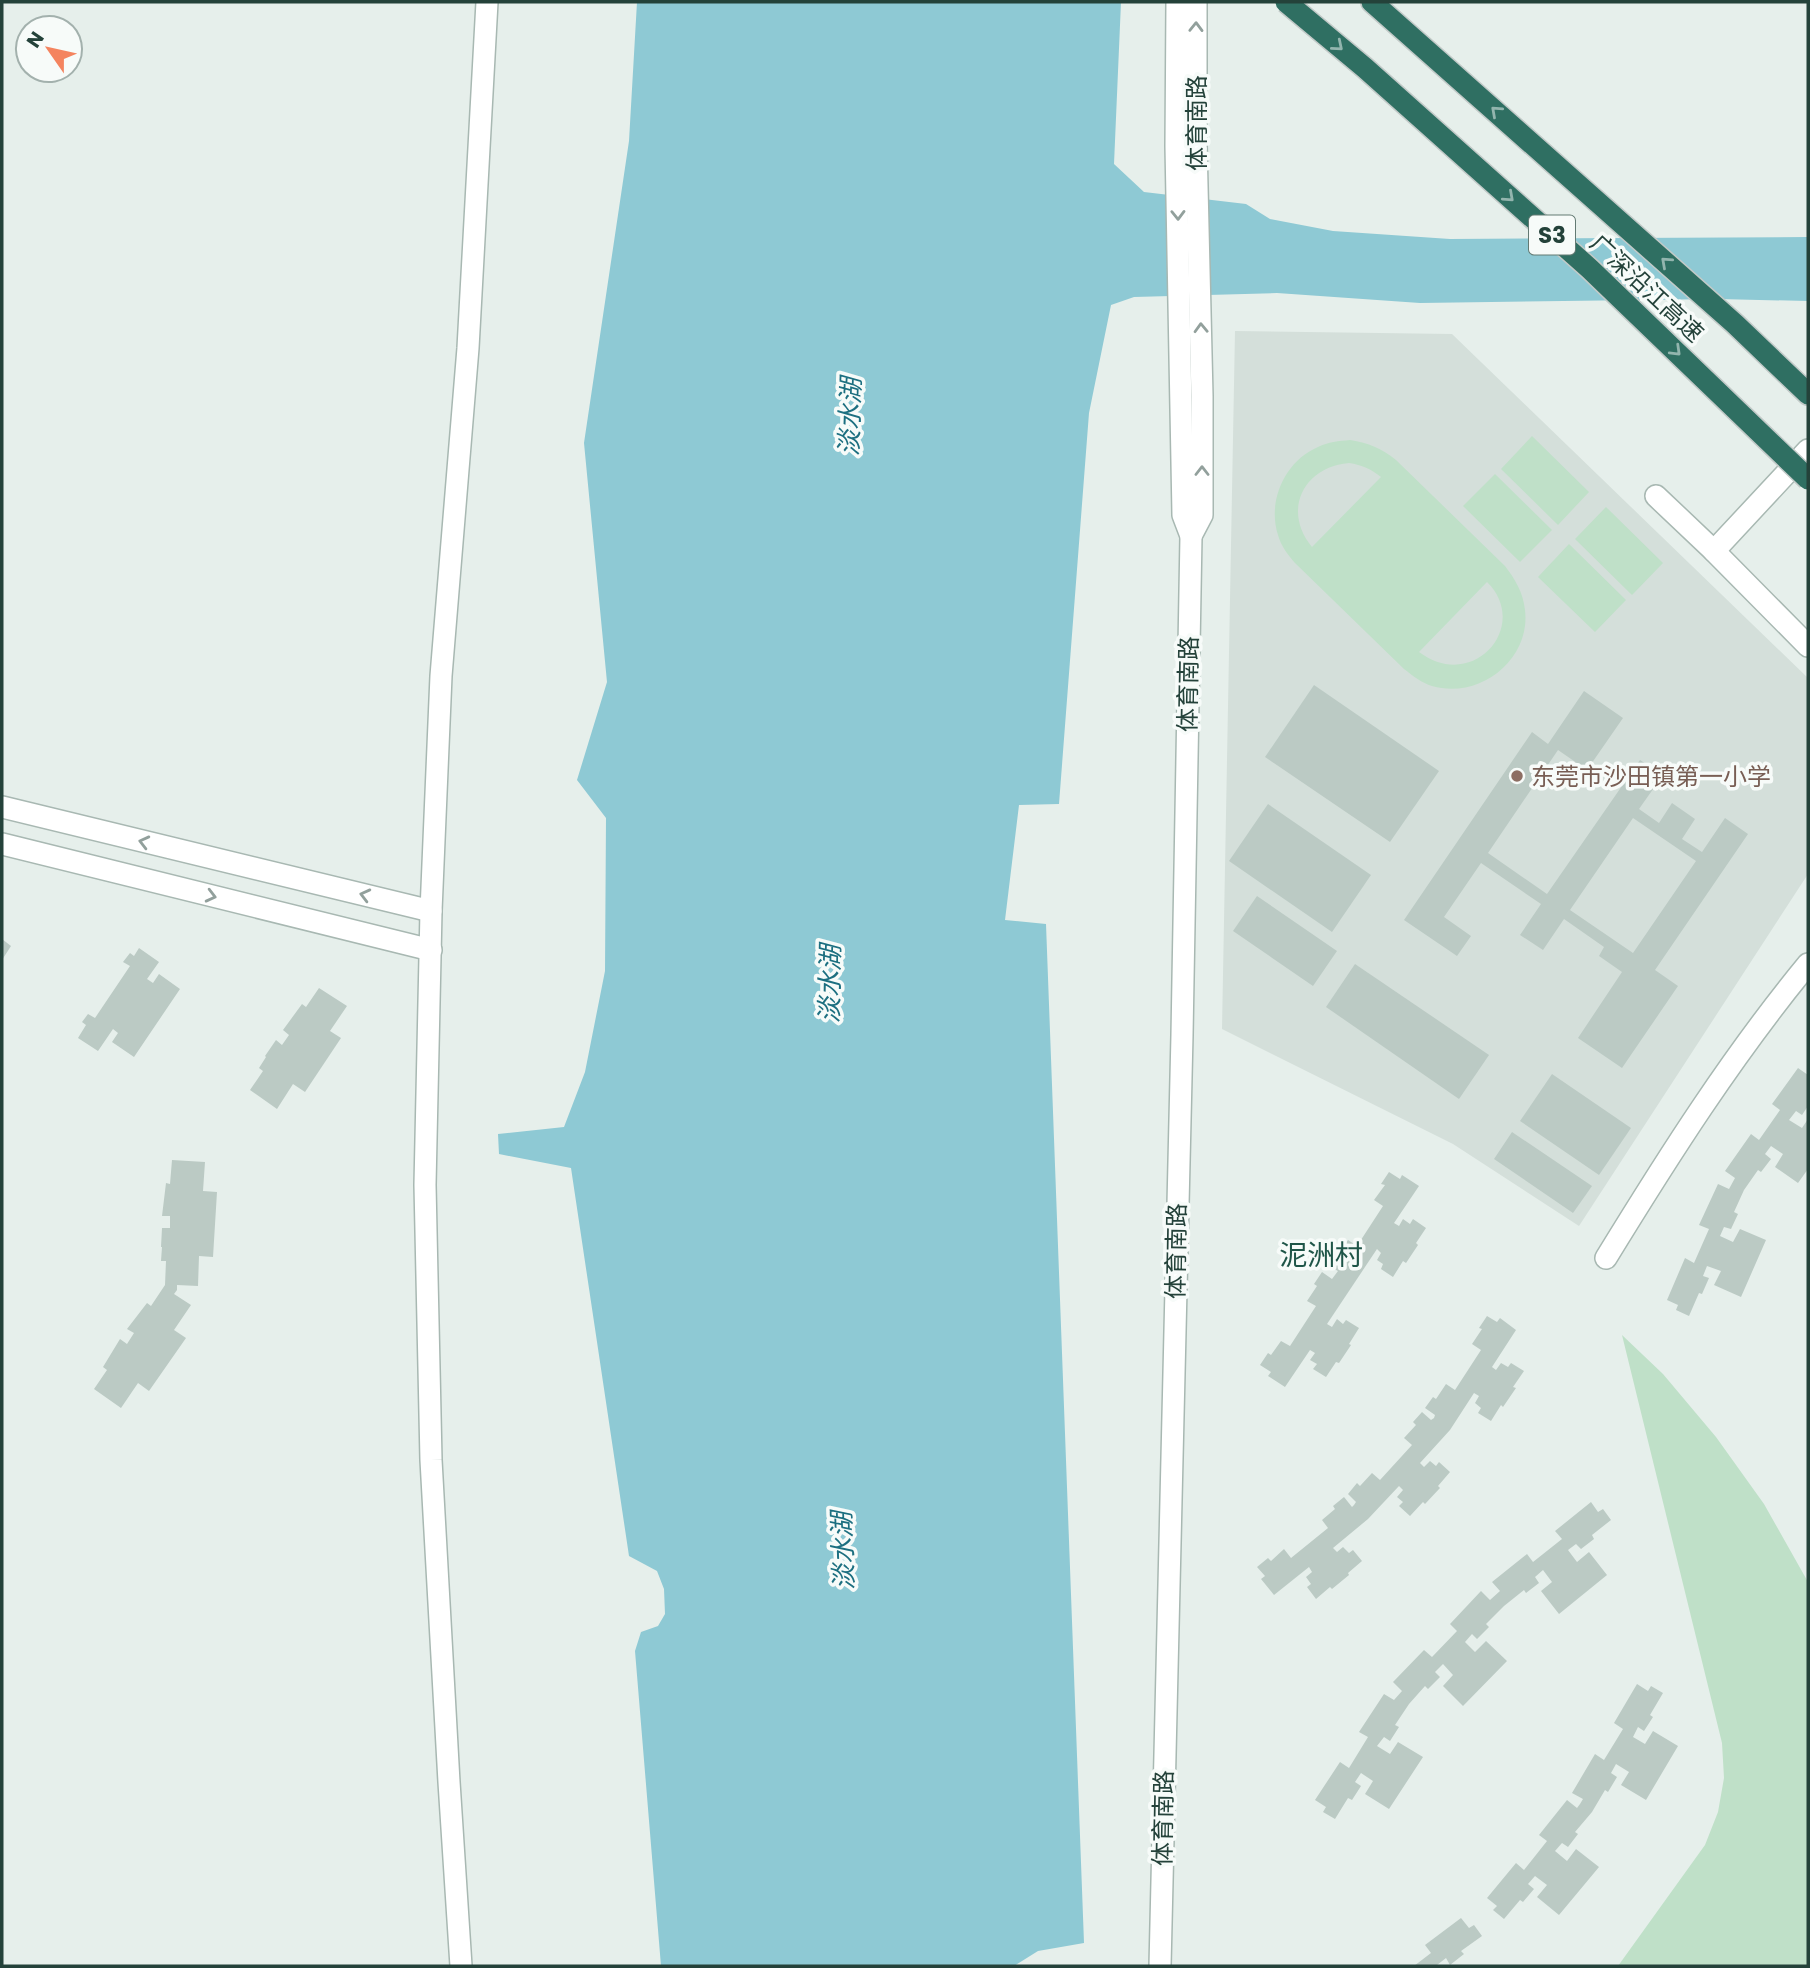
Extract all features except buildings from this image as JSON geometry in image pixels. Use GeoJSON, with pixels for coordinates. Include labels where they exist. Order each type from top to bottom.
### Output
{"type":"FeatureCollection","features":[{"type":"Feature","properties":{"kind":"highway","name":"广深沿江高速"},"geometry":{"type":"LineString","coordinates":[[1286,2],[1365,68],[1590,269],[1808,478]]}},
{"type":"Feature","properties":{"kind":"highway","name":"广深沿江高速"},"geometry":{"type":"LineString","coordinates":[[1372,2],[1735,324],[1808,394]]}},
{"type":"Feature","properties":{"kind":"highway"},"geometry":{"type":"LineString","coordinates":[[1735,324],[1808,379]]}},
{"type":"Feature","properties":{"kind":"street"},"geometry":{"type":"LineString","coordinates":[[461,1966],[431,1460],[425,1185],[431,911],[441,676],[468,348],[487,2]]}},
{"type":"Feature","properties":{"kind":"street","name":"体育南路"},"geometry":{"type":"LineString","coordinates":[[1160,1966],[1191,536],[1183,515],[1192,397],[1186,146],[1177,2]]}},
{"type":"Feature","properties":{"kind":"street","name":"体育南路"},"geometry":{"type":"LineString","coordinates":[[1186,146],[1196,2]]}},
{"type":"Feature","properties":{"kind":"street"},"geometry":{"type":"LineString","coordinates":[[1714,551],[1808,450]]}},
{"type":"Feature","properties":{"kind":"street"},"geometry":{"type":"LineString","coordinates":[[1656,496],[1808,646]]}},
{"type":"Feature","properties":{"kind":"street"},"geometry":{"type":"LineString","coordinates":[[2,807],[431,911]]}},
{"type":"Feature","properties":{"kind":"street"},"geometry":{"type":"LineString","coordinates":[[2,844],[430,950]]}},
{"type":"Feature","properties":{"kind":"street"},"geometry":{"type":"LineString","coordinates":[[1606,1258],[1666,1161],[1730,1067],[1808,964]]}},
{"type":"Feature","properties":{"kind":"shaded area","name":"东莞市沙田镇第一小学"},"geometry":{"type":"Polygon","coordinates":[[[1235,331],[1452,334],[1808,678],[1808,874],[1579,1226],[1453,1144],[1222,1029],[1235,331]]]}},
{"type":"Feature","properties":{"kind":"green space"},"geometry":{"type":"Polygon","coordinates":[[[1532,436],[1589,492],[1558,525],[1501,469],[1532,436]]]}},
{"type":"Feature","properties":{"kind":"green space"},"geometry":{"type":"Polygon","coordinates":[[[1350,440],[1374,447],[1396,460],[1505,566],[1515,581],[1525,610],[1525,628],[1520,645],[1499,672],[1484,681],[1468,687],[1450,689],[1432,686],[1418,679],[1404,669],[1295,563],[1283,547],[1275,522],[1275,509],[1277,496],[1288,472],[1306,453],[1330,443],[1350,440]],[[1349,463],[1333,466],[1320,473],[1309,482],[1302,493],[1298,506],[1299,519],[1303,533],[1312,547],[1381,477],[1366,468],[1349,463]],[[1487,582],[1419,652],[1440,663],[1459,664],[1476,659],[1490,648],[1499,634],[1503,617],[1499,599],[1487,582]]]}},
{"type":"Feature","properties":{"kind":"green space"},"geometry":{"type":"Polygon","coordinates":[[[1495,474],[1552,530],[1520,562],[1463,506],[1495,474]]]}},
{"type":"Feature","properties":{"kind":"green space"},"geometry":{"type":"Polygon","coordinates":[[[1606,507],[1663,563],[1632,595],[1575,539],[1606,507]]]}},
{"type":"Feature","properties":{"kind":"green space"},"geometry":{"type":"Polygon","coordinates":[[[1569,544],[1626,600],[1595,632],[1538,577],[1569,544]]]}},
{"type":"Feature","properties":{"kind":"green space"},"geometry":{"type":"Polygon","coordinates":[[[1622,1335],[1663,1374],[1716,1437],[1764,1504],[1808,1582],[1808,1966],[1618,1966],[1705,1845],[1718,1812],[1724,1778],[1722,1743],[1622,1335]]]}},
{"type":"Feature","properties":{"kind":"water","name":"淡水湖"},"geometry":{"type":"Polygon","coordinates":[[[637,2],[1121,2],[1114,164],[1144,192],[1246,204],[1270,219],[1333,231],[1450,239],[1808,237],[1808,301],[1718,299],[1420,303],[1277,293],[1134,297],[1111,305],[1089,413],[1059,804],[1019,805],[1005,920],[1046,924],[1084,1943],[1038,1951],[1014,1966],[661,1966],[635,1651],[641,1632],[658,1626],[665,1614],[664,1589],[657,1571],[629,1556],[571,1168],[499,1154],[498,1134],[564,1127],[585,1072],[605,971],[606,818],[577,780],[607,682],[584,443],[629,141],[637,2]]]}},
{"type":"Feature","properties":{"kind":"place","name":"东莞市沙田镇第一小学"},"geometry":{"type":"Point","coordinates":[1517,776]}},
{"type":"Feature","properties":{"kind":"district","name":"泥洲村"},"geometry":{"type":"Point","coordinates":[1321,1255]}}]}
